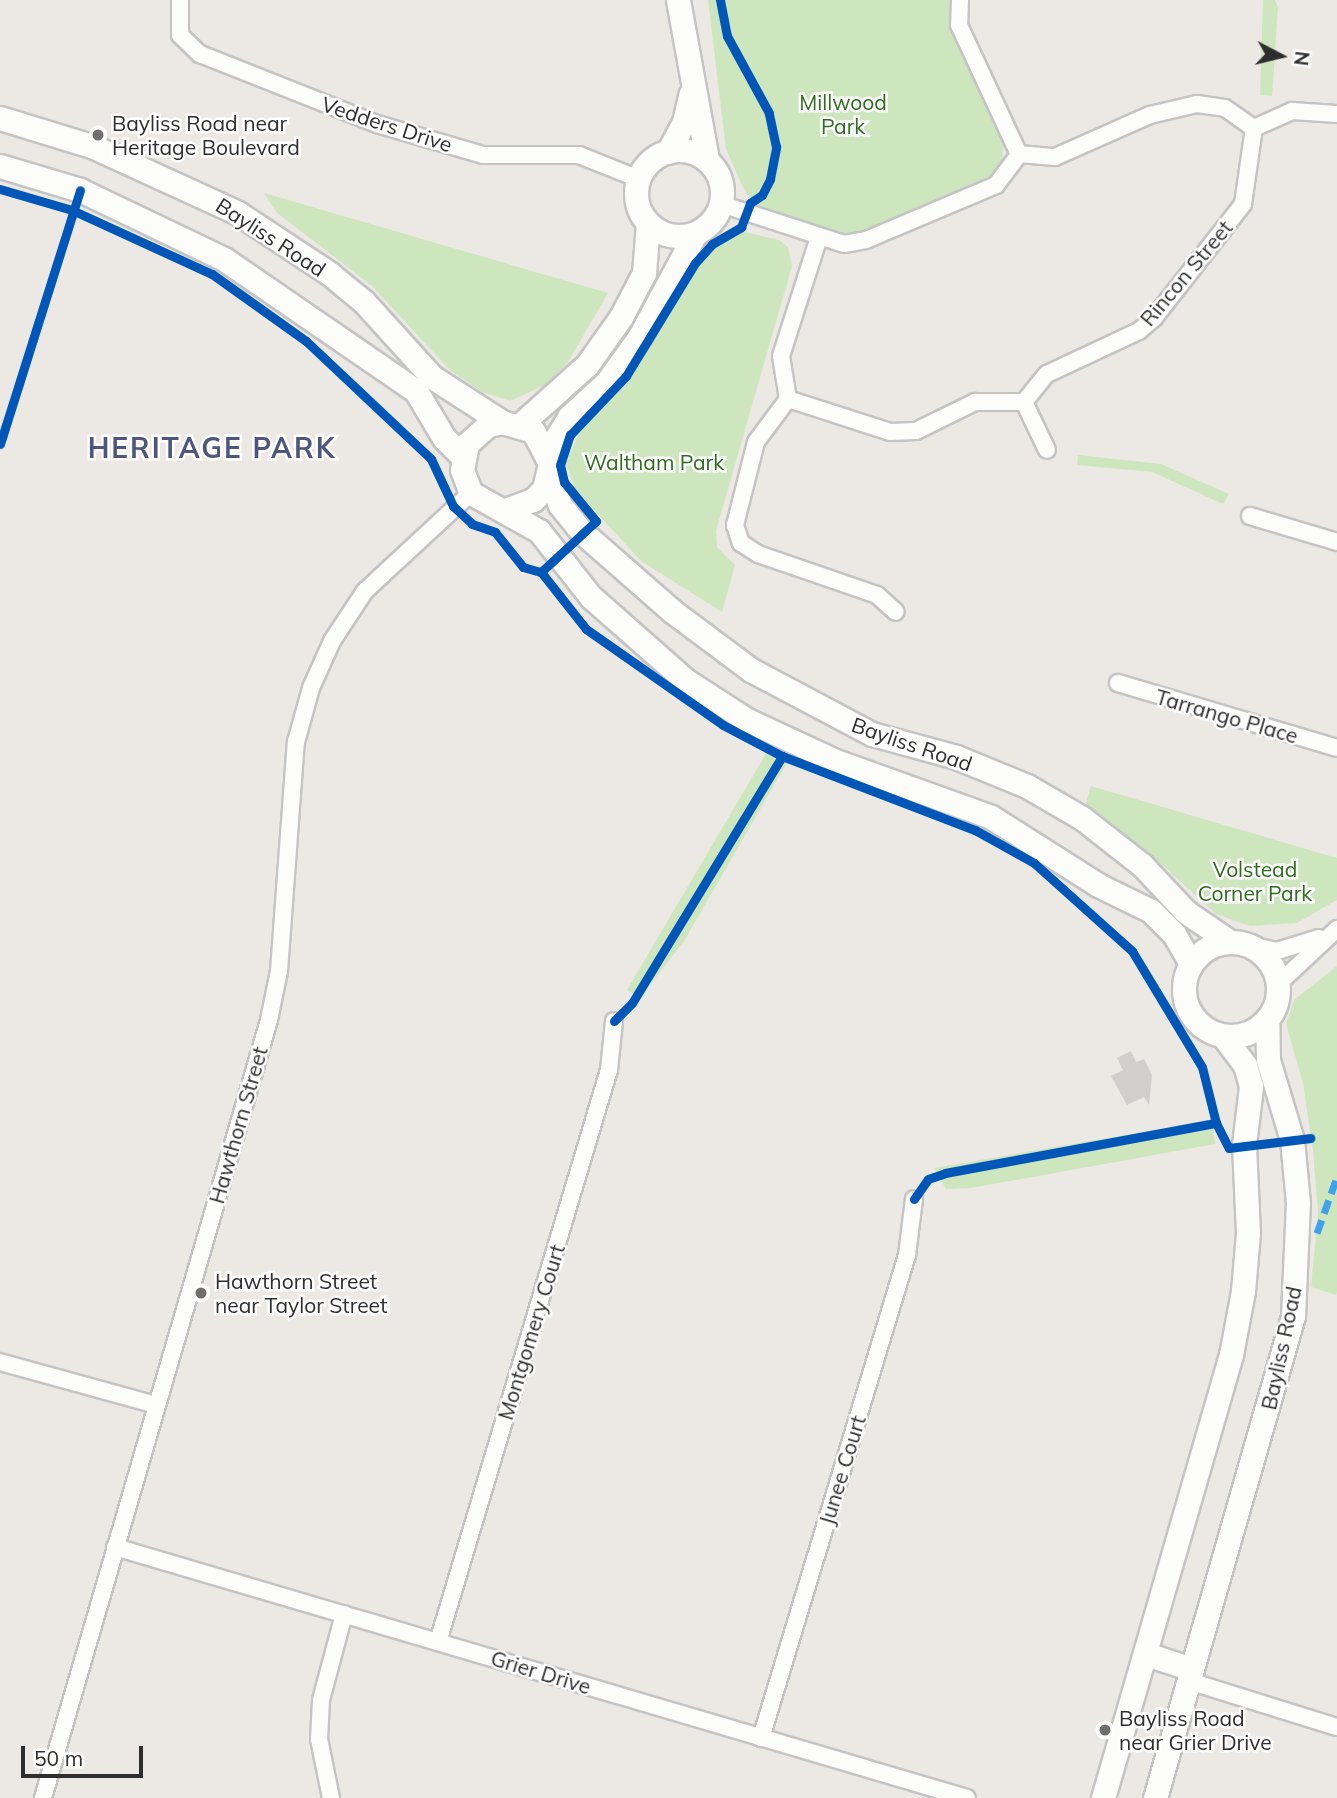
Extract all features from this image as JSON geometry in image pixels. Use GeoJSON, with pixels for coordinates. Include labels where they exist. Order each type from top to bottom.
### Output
{"type":"FeatureCollection","features":[{"type":"Feature","properties":{"kind":"street","name":"Vedders Drive"},"geometry":{"type":"LineString","coordinates":[[180,0],[180,35],[200,54],[365,120],[482,155],[579,155],[639,179]]}},
{"type":"Feature","properties":{"kind":"street"},"geometry":{"type":"LineString","coordinates":[[548,451],[569,417],[607,382],[640,336],[695,234],[721,204],[720,180],[707,160],[694,75],[678,0]]}},
{"type":"Feature","properties":{"kind":"street"},"geometry":{"type":"LineString","coordinates":[[960,0],[959,25],[1019,154]]}},
{"type":"Feature","properties":{"kind":"street"},"geometry":{"type":"LineString","coordinates":[[668,152],[684,122],[694,75]]}},
{"type":"Feature","properties":{"kind":"street"},"geometry":{"type":"LineString","coordinates":[[1019,154],[1055,157],[1150,115],[1198,104],[1225,108],[1254,128],[1292,111],[1337,114]]}},
{"type":"Feature","properties":{"kind":"street","name":"Bayliss Road"},"geometry":{"type":"LineString","coordinates":[[0,118],[106,152],[238,213],[330,274],[364,302],[432,377],[512,423],[548,451],[549,475],[560,505],[583,533],[672,611],[751,670],[872,734],[956,757],[1027,786],[1082,818],[1142,865],[1186,912],[1269,961],[1278,984],[1267,1021],[1268,1060],[1293,1153],[1298,1203],[1295,1294],[1281,1367],[1155,1798]]}},
{"type":"Feature","properties":{"kind":"street","name":"Rincon Street"},"geometry":{"type":"LineString","coordinates":[[1024,402],[1046,373],[1139,331],[1154,318],[1243,204],[1254,128]]}},
{"type":"Feature","properties":{"kind":"street"},"geometry":{"type":"LineString","coordinates":[[463,457],[477,433],[512,423],[587,365],[621,317],[644,273],[648,223],[637,202],[639,179],[646,167],[668,152],[682,150],[707,160]]}},
{"type":"Feature","properties":{"kind":"street"},"geometry":{"type":"LineString","coordinates":[[721,204],[844,244],[866,240],[996,185],[1019,154]]}},
{"type":"Feature","properties":{"kind":"street"},"geometry":{"type":"LineString","coordinates":[[0,166],[80,190],[224,259],[416,391],[444,438],[463,457],[471,493]]}},
{"type":"Feature","properties":{"kind":"street"},"geometry":{"type":"LineString","coordinates":[[648,223],[670,235],[695,234]]}},
{"type":"Feature","properties":{"kind":"street"},"geometry":{"type":"LineString","coordinates":[[819,237],[781,356],[788,399],[755,442],[736,526],[741,543],[877,595],[897,612]]}},
{"type":"Feature","properties":{"kind":"street"},"geometry":{"type":"LineString","coordinates":[[788,399],[890,432],[916,430],[975,402],[1024,402],[1047,450]]}},
{"type":"Feature","properties":{"kind":"street"},"geometry":{"type":"LineString","coordinates":[[505,510],[533,500],[549,475]]}},
{"type":"Feature","properties":{"kind":"street","name":"Bayliss Road"},"geometry":{"type":"LineString","coordinates":[[471,493],[539,531],[590,597],[685,681],[747,720],[834,760],[991,817],[1098,886],[1151,911],[1174,934],[1191,963]]}},
{"type":"Feature","properties":{"kind":"street","name":"Hawthorn Street"},"geometry":{"type":"LineString","coordinates":[[43,1798],[269,1020],[279,971],[296,742],[311,688],[332,641],[365,591],[471,493]]}},
{"type":"Feature","properties":{"kind":"street"},"geometry":{"type":"LineString","coordinates":[[1250,516],[1337,542]]}},
{"type":"Feature","properties":{"kind":"street","name":"Tarrango Place"},"geometry":{"type":"LineString","coordinates":[[1118,683],[1337,748]]}},
{"type":"Feature","properties":{"kind":"street"},"geometry":{"type":"LineString","coordinates":[[1267,1021],[1240,1037],[1224,1037],[1209,1032],[1187,1009],[1183,993],[1191,963],[1215,944],[1240,943],[1277,951],[1331,933]]}},
{"type":"Feature","properties":{"kind":"street"},"geometry":{"type":"LineString","coordinates":[[1278,984],[1331,933]]}},
{"type":"Feature","properties":{"kind":"street","name":"Montgomery Court"},"geometry":{"type":"LineString","coordinates":[[438,1642],[609,1070],[614,1021]]}},
{"type":"Feature","properties":{"kind":"street"},"geometry":{"type":"LineString","coordinates":[[1104,1798],[1231,1355],[1243,1291],[1248,1233],[1244,1145],[1251,1086],[1245,1065],[1224,1037]]}},
{"type":"Feature","properties":{"kind":"street","name":"Junee Court"},"geometry":{"type":"LineString","coordinates":[[761,1738],[907,1255],[914,1199]]}},
{"type":"Feature","properties":{"kind":"street"},"geometry":{"type":"LineString","coordinates":[[0,1362],[156,1405]]}},
{"type":"Feature","properties":{"kind":"street","name":"Grier Drive"},"geometry":{"type":"LineString","coordinates":[[115,1547],[967,1798]]}},
{"type":"Feature","properties":{"kind":"street"},"geometry":{"type":"LineString","coordinates":[[331,1798],[318,1739],[321,1700],[344,1614]]}},
{"type":"Feature","properties":{"kind":"street"},"geometry":{"type":"LineString","coordinates":[[1146,1654],[1190,1675],[1337,1727]]}},
{"type":"Feature","properties":{"kind":"green space","name":"Millwood Park"},"geometry":{"type":"Polygon","coordinates":[[[708,0],[953,0],[952,29],[1004,143],[1001,164],[982,183],[861,234],[836,234],[759,206],[745,192],[726,149],[708,0]]]}},
{"type":"Feature","properties":{"kind":"green space"},"geometry":{"type":"Polygon","coordinates":[[[1263,0],[1275,0],[1278,7],[1272,96],[1260,95],[1263,0]]]}},
{"type":"Feature","properties":{"kind":"green space"},"geometry":{"type":"Polygon","coordinates":[[[264,193],[608,293],[568,362],[547,384],[510,401],[482,392],[449,369],[372,286],[276,212],[264,193]]]}},
{"type":"Feature","properties":{"kind":"green space","name":"Waltham Park"},"geometry":{"type":"Polygon","coordinates":[[[732,229],[779,240],[788,247],[792,266],[716,531],[717,547],[735,565],[722,612],[641,561],[575,489],[566,464],[581,428],[632,374],[698,264],[732,229]]]}},
{"type":"Feature","properties":{"kind":"green space"},"geometry":{"type":"Polygon","coordinates":[[[1078,455],[1161,464],[1229,494],[1223,504],[1152,472],[1077,465],[1078,455]]]}},
{"type":"Feature","properties":{"kind":"green space"},"geometry":{"type":"Polygon","coordinates":[[[767,752],[788,761],[684,941],[640,998],[627,990],[767,752]]]}},
{"type":"Feature","properties":{"kind":"green space","name":"Volstead Corner Park"},"geometry":{"type":"Polygon","coordinates":[[[1091,786],[1337,858],[1337,900],[1297,923],[1250,926],[1216,914],[1150,854],[1085,806],[1091,786]]]}},
{"type":"Feature","properties":{"kind":"green space"},"geometry":{"type":"Polygon","coordinates":[[[1337,966],[1336,1295],[1311,1287],[1318,1212],[1313,1151],[1303,1083],[1286,1024],[1294,1000],[1337,966]]]}},
{"type":"Feature","properties":{"kind":"green space"},"geometry":{"type":"Polygon","coordinates":[[[1212,1120],[1215,1144],[971,1188],[946,1189],[934,1168],[1212,1120]]]}},
{"type":"Feature","properties":{"kind":"building"},"geometry":{"type":"Polygon","coordinates":[[[819,90],[834,102],[833,115],[819,104],[819,90]]]}},
{"type":"Feature","properties":{"kind":"building"},"geometry":{"type":"Polygon","coordinates":[[[1131,1051],[1136,1062],[1144,1059],[1152,1075],[1149,1105],[1144,1097],[1127,1105],[1111,1076],[1123,1070],[1117,1058],[1131,1051]]]}},
{"type":"Feature","properties":{"kind":"marked path"},"geometry":{"type":"LineString","coordinates":[[1317,1233],[1337,1177]]}},
{"type":"Feature","properties":{"kind":"cycle path"},"geometry":{"type":"LineString","coordinates":[[541,572],[596,521],[564,482],[560,465],[570,435],[626,376],[695,263],[712,244],[741,227],[750,203],[762,195],[770,179],[776,147],[769,113],[727,36],[720,0]]}},
{"type":"Feature","properties":{"kind":"cycle path"},"geometry":{"type":"LineString","coordinates":[[0,189],[72,210],[212,274],[306,341],[431,459],[453,506],[472,524],[495,532],[523,567],[541,572],[586,629],[723,725],[782,756],[975,830],[1034,863],[1132,951],[1202,1067],[1216,1123],[1229,1148],[1310,1138]]}},
{"type":"Feature","properties":{"kind":"cycle path"},"geometry":{"type":"LineString","coordinates":[[0,444],[80,190]]}},
{"type":"Feature","properties":{"kind":"cycle path"},"geometry":{"type":"LineString","coordinates":[[614,1021],[632,1003],[782,756]]}},
{"type":"Feature","properties":{"kind":"cycle path"},"geometry":{"type":"LineString","coordinates":[[914,1199],[928,1179],[945,1173],[1216,1123]]}},
{"type":"Feature","properties":{"kind":"place","name":"Bayliss Road near Heritage Boulevard"},"geometry":{"type":"Point","coordinates":[98,135]}},
{"type":"Feature","properties":{"kind":"place","name":"Hawthorn Street near Taylor Street"},"geometry":{"type":"Point","coordinates":[201,1293]}},
{"type":"Feature","properties":{"kind":"place","name":"Bayliss Road near Grier Drive"},"geometry":{"type":"Point","coordinates":[1105,1730]}},
{"type":"Feature","properties":{"kind":"district","name":"HERITAGE PARK"},"geometry":{"type":"Point","coordinates":[212,448]}}]}
